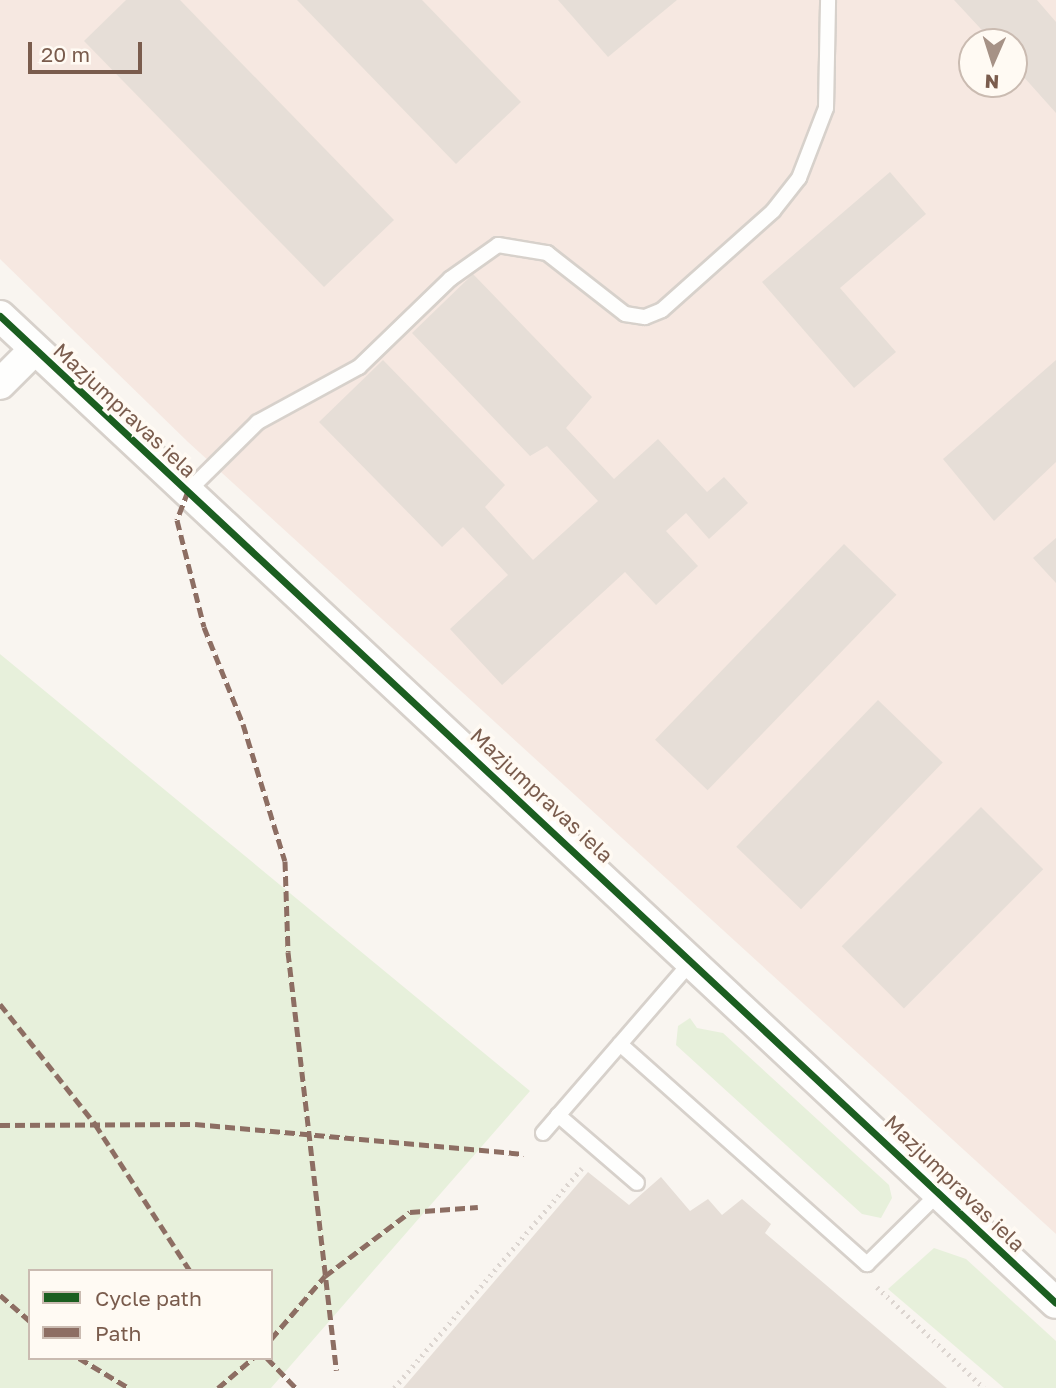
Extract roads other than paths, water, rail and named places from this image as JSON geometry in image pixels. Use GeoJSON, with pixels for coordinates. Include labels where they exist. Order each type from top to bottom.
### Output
{"type":"FeatureCollection","features":[{"type":"Feature","properties":{"kind":"street","name":"Mazjumpravas iela"},"geometry":{"type":"LineString","coordinates":[[0,316],[694,960],[1056,1303]]}},
{"type":"Feature","properties":{"kind":"street"},"geometry":{"type":"LineString","coordinates":[[0,384],[34,350]]}},
{"type":"Feature","properties":{"kind":"lane"},"geometry":{"type":"LineString","coordinates":[[188,491],[258,422],[359,368],[450,279],[498,245],[547,253],[625,314],[645,317],[662,310],[773,211],[799,178],[825,108],[828,0]]}},
{"type":"Feature","properties":{"kind":"lane"},"geometry":{"type":"LineString","coordinates":[[543,1133],[694,960]]}},
{"type":"Feature","properties":{"kind":"lane"},"geometry":{"type":"LineString","coordinates":[[620,1044],[867,1264],[939,1193]]}},
{"type":"Feature","properties":{"kind":"lane"},"geometry":{"type":"LineString","coordinates":[[558,1115],[637,1183]]}}]}
